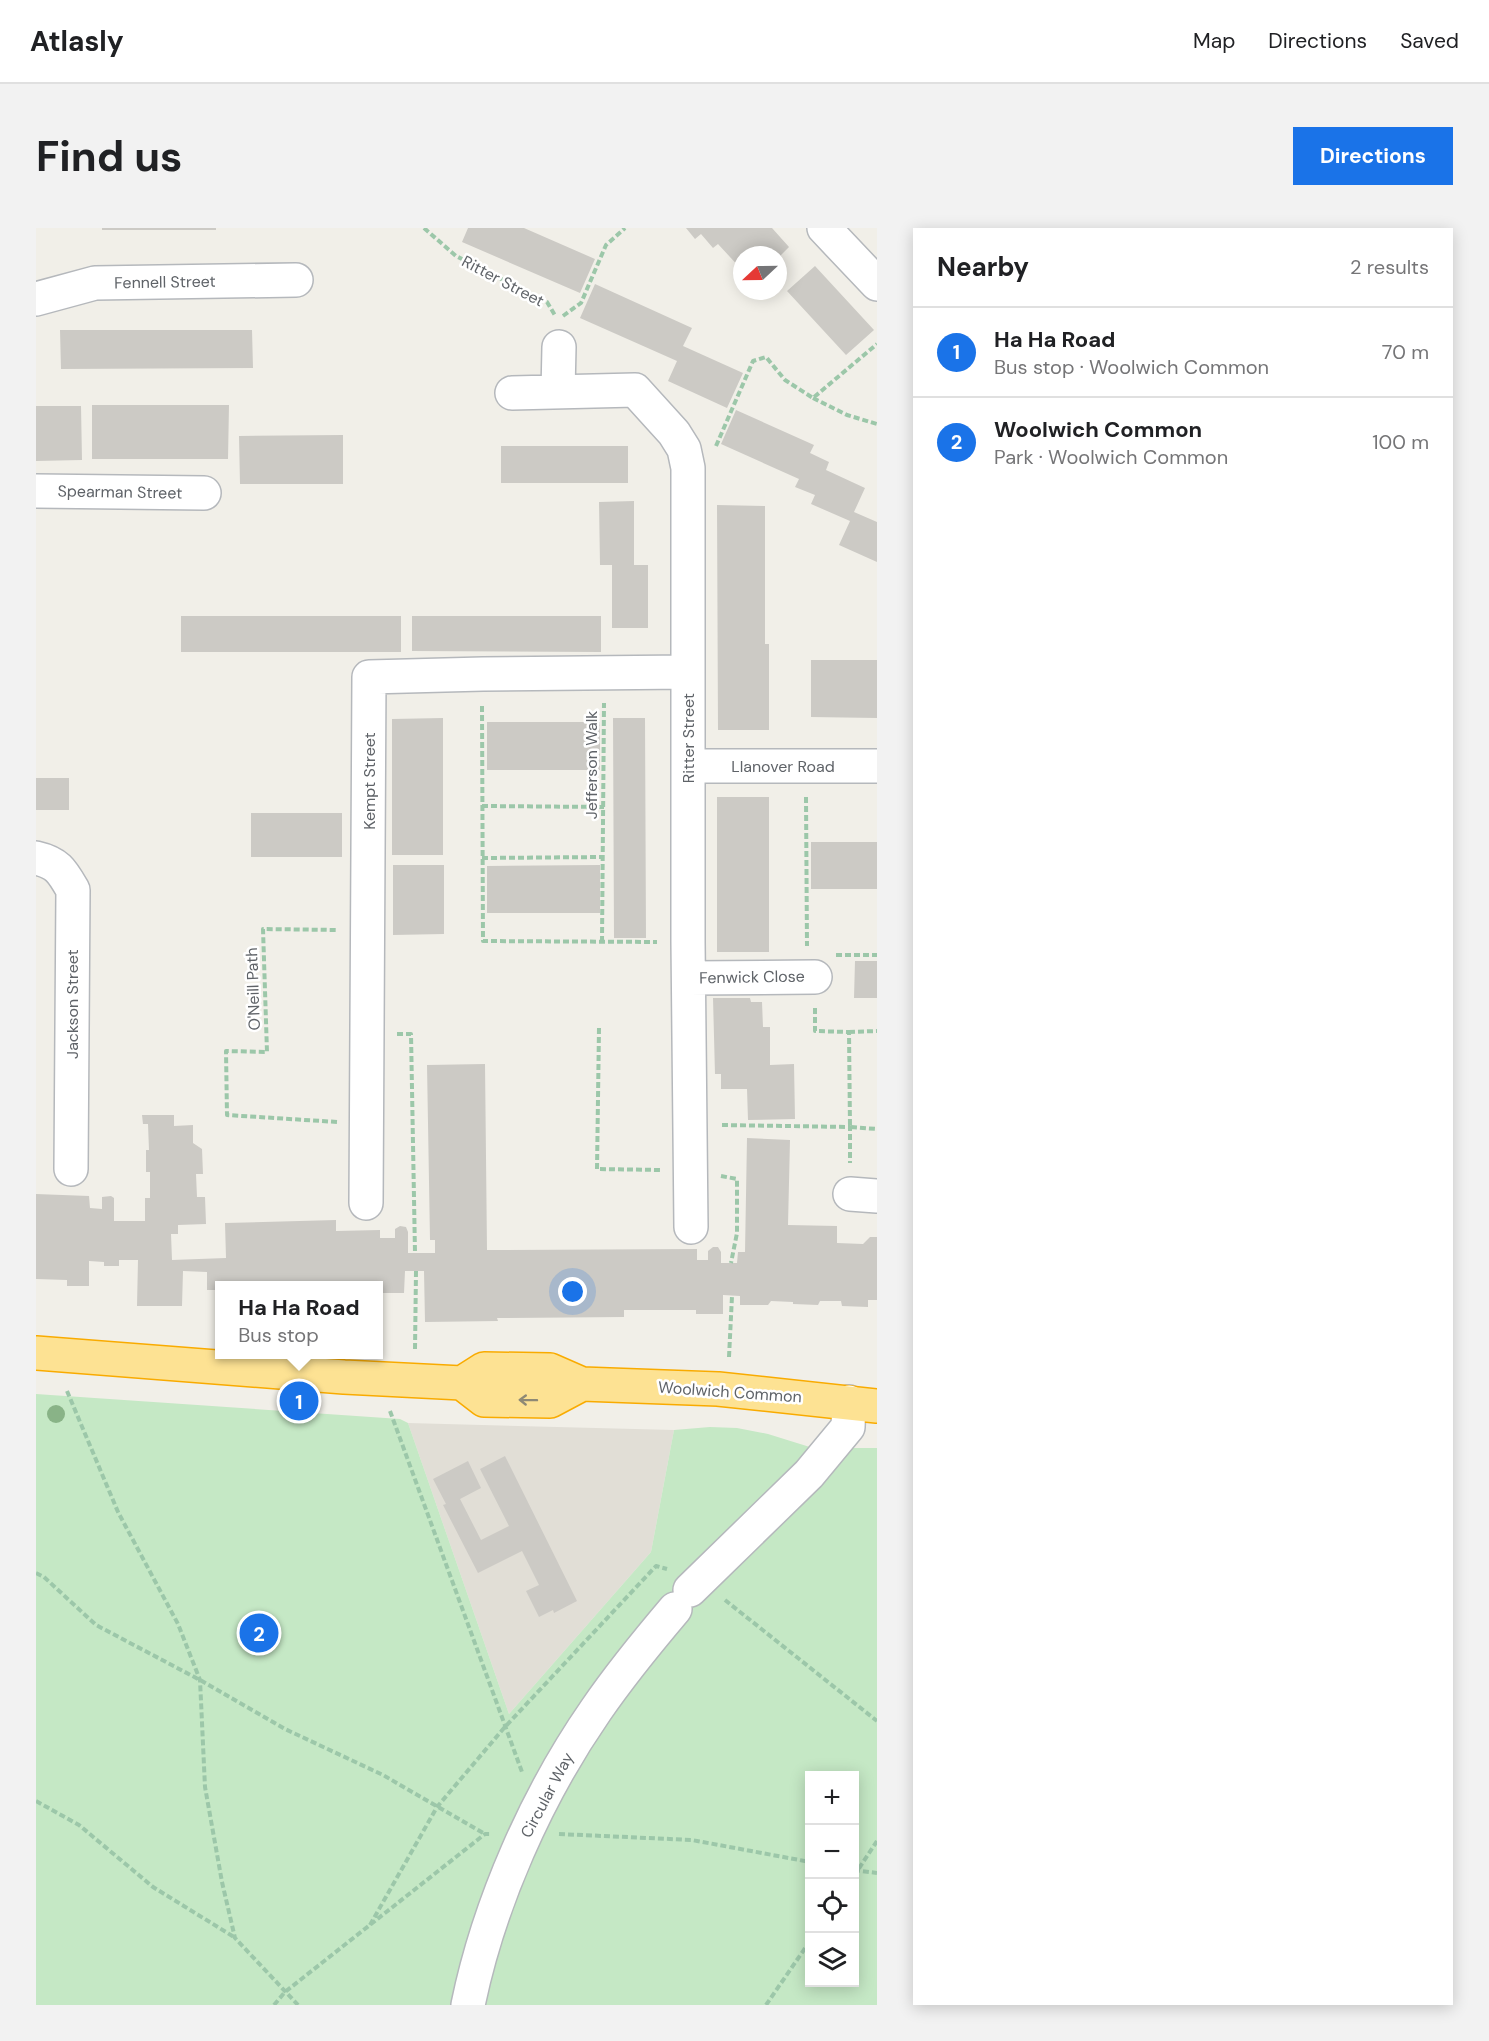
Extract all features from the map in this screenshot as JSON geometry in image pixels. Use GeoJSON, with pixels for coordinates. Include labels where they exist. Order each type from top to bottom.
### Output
{"type":"FeatureCollection","features":[{"type":"Feature","properties":{"kind":"highway","name":"Woolwich Common"},"geometry":{"type":"LineString","coordinates":[[36,1353],[344,1377],[462,1383],[484,1369],[550,1370],[582,1384],[718,1389],[863,1404]]}},
{"type":"Feature","properties":{"kind":"street"},"geometry":{"type":"LineString","coordinates":[[824,228],[876,284]]}},
{"type":"Feature","properties":{"kind":"street","name":"Fennell Street"},"geometry":{"type":"LineString","coordinates":[[36,298],[95,283],[296,280]]}},
{"type":"Feature","properties":{"kind":"street"},"geometry":{"type":"LineString","coordinates":[[558,334],[558,391]]}},
{"type":"Feature","properties":{"kind":"street","name":"Ritter Street"},"geometry":{"type":"LineString","coordinates":[[512,393],[635,390],[674,433],[684,449],[688,468],[688,942],[691,1227]]}},
{"type":"Feature","properties":{"kind":"street","name":"Spearman Street"},"geometry":{"type":"LineString","coordinates":[[36,491],[204,493]]}},
{"type":"Feature","properties":{"kind":"street","name":"Kempt Street"},"geometry":{"type":"LineString","coordinates":[[366,1203],[369,677],[688,672]]}},
{"type":"Feature","properties":{"kind":"street","name":"Llanover Road"},"geometry":{"type":"LineString","coordinates":[[689,766],[877,766]]}},
{"type":"Feature","properties":{"kind":"street","name":"Jackson Street"},"geometry":{"type":"LineString","coordinates":[[36,858],[51,862],[64,874],[73,890],[71,1169]]}},
{"type":"Feature","properties":{"kind":"street","name":"Fenwick Close"},"geometry":{"type":"LineString","coordinates":[[689,978],[811,966]]}},
{"type":"Feature","properties":{"kind":"street","name":"Circular Way"},"geometry":{"type":"LineString","coordinates":[[468,2005],[476,1964],[515,1857],[556,1774],[595,1711],[628,1665],[689,1593],[809,1474],[848,1427],[863,1404]]}},
{"type":"Feature","properties":{"kind":"path","name":"Ritter Street"},"geometry":{"type":"LineString","coordinates":[[424,228],[456,256],[547,302],[558,334]]}},
{"type":"Feature","properties":{"kind":"path"},"geometry":{"type":"LineString","coordinates":[[558,334],[581,303],[606,245],[624,228]]}},
{"type":"Feature","properties":{"kind":"path"},"geometry":{"type":"LineString","coordinates":[[813,398],[877,344]]}},
{"type":"Feature","properties":{"kind":"path"},"geometry":{"type":"LineString","coordinates":[[720,436],[753,361],[766,357],[786,380],[813,398],[847,415],[877,424]]}},
{"type":"Feature","properties":{"kind":"path","name":"Jefferson Walk"},"geometry":{"type":"LineString","coordinates":[[602,942],[604,672]]}},
{"type":"Feature","properties":{"kind":"path"},"geometry":{"type":"LineString","coordinates":[[483,674],[483,941],[688,942]]}},
{"type":"Feature","properties":{"kind":"path"},"geometry":{"type":"LineString","coordinates":[[805,766],[815,1031],[877,1031]]}},
{"type":"Feature","properties":{"kind":"path"},"geometry":{"type":"LineString","coordinates":[[482,806],[604,807]]}},
{"type":"Feature","properties":{"kind":"path"},"geometry":{"type":"LineString","coordinates":[[482,858],[603,857]]}},
{"type":"Feature","properties":{"kind":"path","name":"O'Neill Path"},"geometry":{"type":"LineString","coordinates":[[367,1124],[227,1115],[226,1051],[267,1052],[263,929],[368,931]]}},
{"type":"Feature","properties":{"kind":"path"},"geometry":{"type":"LineString","coordinates":[[598,1028],[597,1169],[691,1171],[737,1179],[738,1233],[731,1263]]}},
{"type":"Feature","properties":{"kind":"path"},"geometry":{"type":"LineString","coordinates":[[849,1032],[850,1127],[864,1195]]}},
{"type":"Feature","properties":{"kind":"path"},"geometry":{"type":"LineString","coordinates":[[367,1034],[411,1034],[415,1253]]}},
{"type":"Feature","properties":{"kind":"path"},"geometry":{"type":"LineString","coordinates":[[691,1124],[877,1129]]}},
{"type":"Feature","properties":{"kind":"path"},"geometry":{"type":"LineString","coordinates":[[415,1352],[416,1271]]}},
{"type":"Feature","properties":{"kind":"path"},"geometry":{"type":"LineString","coordinates":[[729,1357],[732,1296]]}},
{"type":"Feature","properties":{"kind":"path"},"geometry":{"type":"LineString","coordinates":[[67,1390],[118,1512],[178,1624],[200,1680],[205,1787],[222,1882],[235,1938]]}},
{"type":"Feature","properties":{"kind":"path"},"geometry":{"type":"LineString","coordinates":[[390,1411],[504,1728],[537,1812]]}},
{"type":"Feature","properties":{"kind":"path"},"geometry":{"type":"LineString","coordinates":[[370,1924],[437,1807],[504,1728],[656,1566],[689,1593]]}},
{"type":"Feature","properties":{"kind":"path"},"geometry":{"type":"LineString","coordinates":[[36,1574],[44,1577],[96,1625],[200,1680],[285,1729],[382,1775],[485,1834]]}},
{"type":"Feature","properties":{"kind":"path"},"geometry":{"type":"LineString","coordinates":[[735,1608],[877,1721]]}},
{"type":"Feature","properties":{"kind":"path"},"geometry":{"type":"LineString","coordinates":[[36,1801],[79,1825],[153,1887],[235,1938],[298,2005]]}},
{"type":"Feature","properties":{"kind":"path"},"geometry":{"type":"LineString","coordinates":[[859,1868],[877,1841]]}},
{"type":"Feature","properties":{"kind":"path"},"geometry":{"type":"LineString","coordinates":[[859,1872],[877,1873]]}},
{"type":"Feature","properties":{"kind":"path"},"geometry":{"type":"LineString","coordinates":[[766,2005],[805,1948]]}},
{"type":"Feature","properties":{"kind":"shaded area"},"geometry":{"type":"Polygon","coordinates":[[[408,1423],[674,1430],[651,1552],[509,1714],[408,1423]]]}},
{"type":"Feature","properties":{"kind":"green space"},"geometry":{"type":"Polygon","coordinates":[[[36,1394],[400,1419],[408,1423],[509,1714],[651,1552],[674,1430],[710,1427],[737,1428],[768,1434],[813,1448],[877,1448],[877,2005],[36,2005],[36,1394]]]}},
{"type":"Feature","properties":{"kind":"building"},"geometry":{"type":"Polygon","coordinates":[[[102,228],[216,228],[216,230],[102,230],[102,228]]]}},
{"type":"Feature","properties":{"kind":"building"},"geometry":{"type":"Polygon","coordinates":[[[468,228],[524,228],[595,259],[580,293],[462,242],[468,228]]]}},
{"type":"Feature","properties":{"kind":"building"},"geometry":{"type":"Polygon","coordinates":[[[686,228],[772,228],[789,247],[787,249],[787,246],[733,246],[733,260],[718,244],[713,248],[701,234],[695,239],[686,228]]]}},
{"type":"Feature","properties":{"kind":"building"},"geometry":{"type":"Polygon","coordinates":[[[815,266],[874,330],[846,355],[787,291],[815,266]]]}},
{"type":"Feature","properties":{"kind":"building"},"geometry":{"type":"Polygon","coordinates":[[[595,284],[692,328],[683,346],[743,373],[727,408],[668,381],[677,361],[580,318],[595,284]]]}},
{"type":"Feature","properties":{"kind":"building"},"geometry":{"type":"Polygon","coordinates":[[[60,330],[252,330],[253,368],[61,369],[60,330]]]}},
{"type":"Feature","properties":{"kind":"building"},"geometry":{"type":"Polygon","coordinates":[[[92,405],[229,405],[228,459],[92,459],[92,405]]]}},
{"type":"Feature","properties":{"kind":"building"},"geometry":{"type":"Polygon","coordinates":[[[36,406],[81,406],[82,460],[36,461],[36,406]]]}},
{"type":"Feature","properties":{"kind":"building"},"geometry":{"type":"Polygon","coordinates":[[[736,410],[814,445],[810,453],[829,462],[826,470],[865,488],[854,512],[877,522],[877,562],[839,545],[850,521],[811,504],[815,495],[795,487],[799,479],[721,444],[736,410]]]}},
{"type":"Feature","properties":{"kind":"building"},"geometry":{"type":"Polygon","coordinates":[[[343,435],[343,484],[240,484],[239,436],[343,435]]]}},
{"type":"Feature","properties":{"kind":"building"},"geometry":{"type":"Polygon","coordinates":[[[501,446],[628,446],[628,483],[501,483],[501,446]]]}},
{"type":"Feature","properties":{"kind":"building"},"geometry":{"type":"Polygon","coordinates":[[[634,501],[634,565],[648,565],[648,628],[612,628],[612,565],[600,565],[599,502],[634,501]]]}},
{"type":"Feature","properties":{"kind":"building"},"geometry":{"type":"Polygon","coordinates":[[[717,505],[765,506],[765,644],[769,644],[769,730],[718,730],[717,505]]]}},
{"type":"Feature","properties":{"kind":"building"},"geometry":{"type":"Polygon","coordinates":[[[181,616],[401,616],[401,652],[181,652],[181,616]]]}},
{"type":"Feature","properties":{"kind":"building"},"geometry":{"type":"Polygon","coordinates":[[[412,616],[601,616],[601,652],[412,651],[412,616]]]}},
{"type":"Feature","properties":{"kind":"building"},"geometry":{"type":"Polygon","coordinates":[[[811,660],[877,660],[877,718],[811,717],[811,660]]]}},
{"type":"Feature","properties":{"kind":"building"},"geometry":{"type":"Polygon","coordinates":[[[443,718],[443,855],[392,855],[392,719],[443,718]]]}},
{"type":"Feature","properties":{"kind":"building"},"geometry":{"type":"Polygon","coordinates":[[[613,718],[645,718],[646,938],[614,938],[613,718]]]}},
{"type":"Feature","properties":{"kind":"building"},"geometry":{"type":"Polygon","coordinates":[[[487,722],[600,722],[600,770],[487,770],[487,722]]]}},
{"type":"Feature","properties":{"kind":"building"},"geometry":{"type":"Polygon","coordinates":[[[36,778],[69,778],[69,810],[36,810],[36,778]]]}},
{"type":"Feature","properties":{"kind":"building"},"geometry":{"type":"Polygon","coordinates":[[[717,797],[769,797],[769,952],[717,952],[717,797]]]}},
{"type":"Feature","properties":{"kind":"building"},"geometry":{"type":"Polygon","coordinates":[[[251,813],[342,813],[342,857],[251,857],[251,813]]]}},
{"type":"Feature","properties":{"kind":"building"},"geometry":{"type":"Polygon","coordinates":[[[811,842],[877,842],[877,889],[811,889],[811,842]]]}},
{"type":"Feature","properties":{"kind":"building"},"geometry":{"type":"Polygon","coordinates":[[[393,865],[444,865],[444,934],[393,935],[393,865]]]}},
{"type":"Feature","properties":{"kind":"building"},"geometry":{"type":"Polygon","coordinates":[[[600,865],[600,913],[487,913],[487,866],[600,865]]]}},
{"type":"Feature","properties":{"kind":"building"},"geometry":{"type":"Polygon","coordinates":[[[855,961],[877,961],[877,998],[854,998],[855,961]]]}},
{"type":"Feature","properties":{"kind":"building"},"geometry":{"type":"Polygon","coordinates":[[[713,998],[750,998],[751,1002],[762,1002],[763,1027],[770,1027],[770,1065],[794,1064],[795,1119],[748,1120],[747,1089],[721,1089],[721,1074],[715,1074],[713,998]]]}},
{"type":"Feature","properties":{"kind":"building"},"geometry":{"type":"Polygon","coordinates":[[[485,1064],[487,1250],[697,1249],[697,1260],[708,1260],[708,1251],[713,1247],[718,1247],[721,1252],[721,1263],[737,1263],[738,1252],[745,1252],[747,1138],[790,1140],[788,1225],[837,1226],[837,1243],[863,1244],[870,1237],[877,1237],[877,1300],[868,1300],[868,1307],[842,1306],[841,1301],[820,1301],[818,1305],[771,1301],[768,1305],[740,1305],[740,1296],[723,1295],[723,1314],[696,1314],[696,1310],[624,1310],[624,1317],[497,1318],[498,1321],[425,1322],[424,1271],[405,1271],[404,1293],[383,1293],[383,1281],[215,1281],[215,1290],[207,1290],[207,1272],[183,1271],[182,1306],[137,1306],[138,1260],[119,1260],[119,1266],[104,1266],[104,1262],[89,1261],[89,1286],[67,1286],[67,1280],[36,1279],[36,1194],[89,1196],[90,1208],[102,1209],[102,1197],[111,1196],[114,1198],[114,1221],[145,1221],[145,1198],[150,1198],[150,1172],[146,1172],[146,1150],[149,1150],[148,1124],[143,1124],[142,1115],[174,1115],[174,1126],[193,1125],[193,1143],[202,1149],[203,1174],[196,1174],[197,1197],[205,1197],[206,1224],[178,1225],[178,1234],[171,1234],[172,1260],[226,1258],[225,1223],[336,1220],[336,1231],[380,1230],[380,1238],[395,1238],[395,1229],[400,1226],[406,1227],[408,1253],[435,1253],[435,1240],[430,1240],[427,1065],[485,1064]]]}},
{"type":"Feature","properties":{"kind":"building"},"geometry":{"type":"Polygon","coordinates":[[[505,1456],[577,1601],[554,1613],[553,1610],[539,1617],[526,1591],[539,1585],[522,1551],[478,1573],[443,1505],[446,1504],[433,1479],[468,1461],[481,1488],[460,1499],[481,1540],[509,1526],[480,1469],[505,1456]]]}},
{"type":"Feature","properties":{"kind":"place","name":"Ha Ha Road"},"geometry":{"type":"Point","coordinates":[299,1401]}},
{"type":"Feature","properties":{"kind":"place","name":"Woolwich Common"},"geometry":{"type":"Point","coordinates":[259,1633]}}]}
